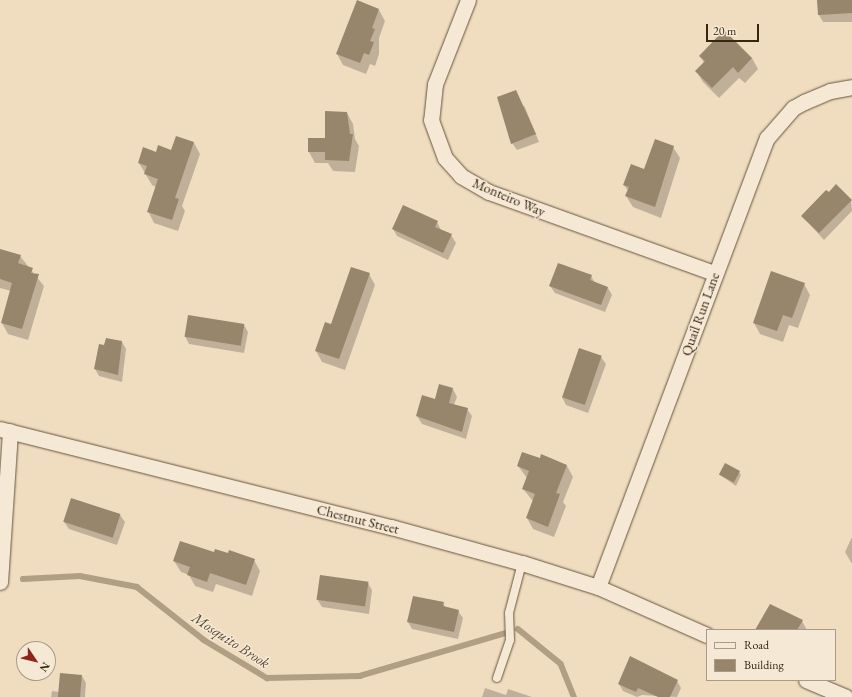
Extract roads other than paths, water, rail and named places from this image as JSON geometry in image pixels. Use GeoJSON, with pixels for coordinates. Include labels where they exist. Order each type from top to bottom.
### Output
{"type":"FeatureCollection","features":[{"type":"Feature","properties":{"kind":"street","name":"Monteiro Way"},"geometry":{"type":"LineString","coordinates":[[468,0],[435,84],[431,120],[445,158],[461,176],[489,192],[714,273]]}},
{"type":"Feature","properties":{"kind":"street","name":"Quail Run Lane"},"geometry":{"type":"LineString","coordinates":[[598,587],[714,273],[767,138],[793,108],[810,98],[852,87]]}},
{"type":"Feature","properties":{"kind":"street","name":"Chestnut Street"},"geometry":{"type":"LineString","coordinates":[[5,430],[391,527],[522,563],[598,587],[706,635]]}},
{"type":"Feature","properties":{"kind":"street"},"geometry":{"type":"LineString","coordinates":[[0,582],[5,430]]}},
{"type":"Feature","properties":{"kind":"street"},"geometry":{"type":"LineString","coordinates":[[808,681],[846,697]]}},
{"type":"Feature","properties":{"kind":"lane"},"geometry":{"type":"LineString","coordinates":[[497,678],[510,640],[509,613],[522,563]]}},
{"type":"Feature","properties":{"kind":"waterway","name":"Mosquito Brook"},"geometry":{"type":"LineString","coordinates":[[23,579],[80,576],[137,587],[204,640],[267,678],[360,676],[506,633]]}},
{"type":"Feature","properties":{"kind":"waterway","name":"Mosquito Brook"},"geometry":{"type":"LineString","coordinates":[[518,629],[561,664],[574,697]]}}]}
